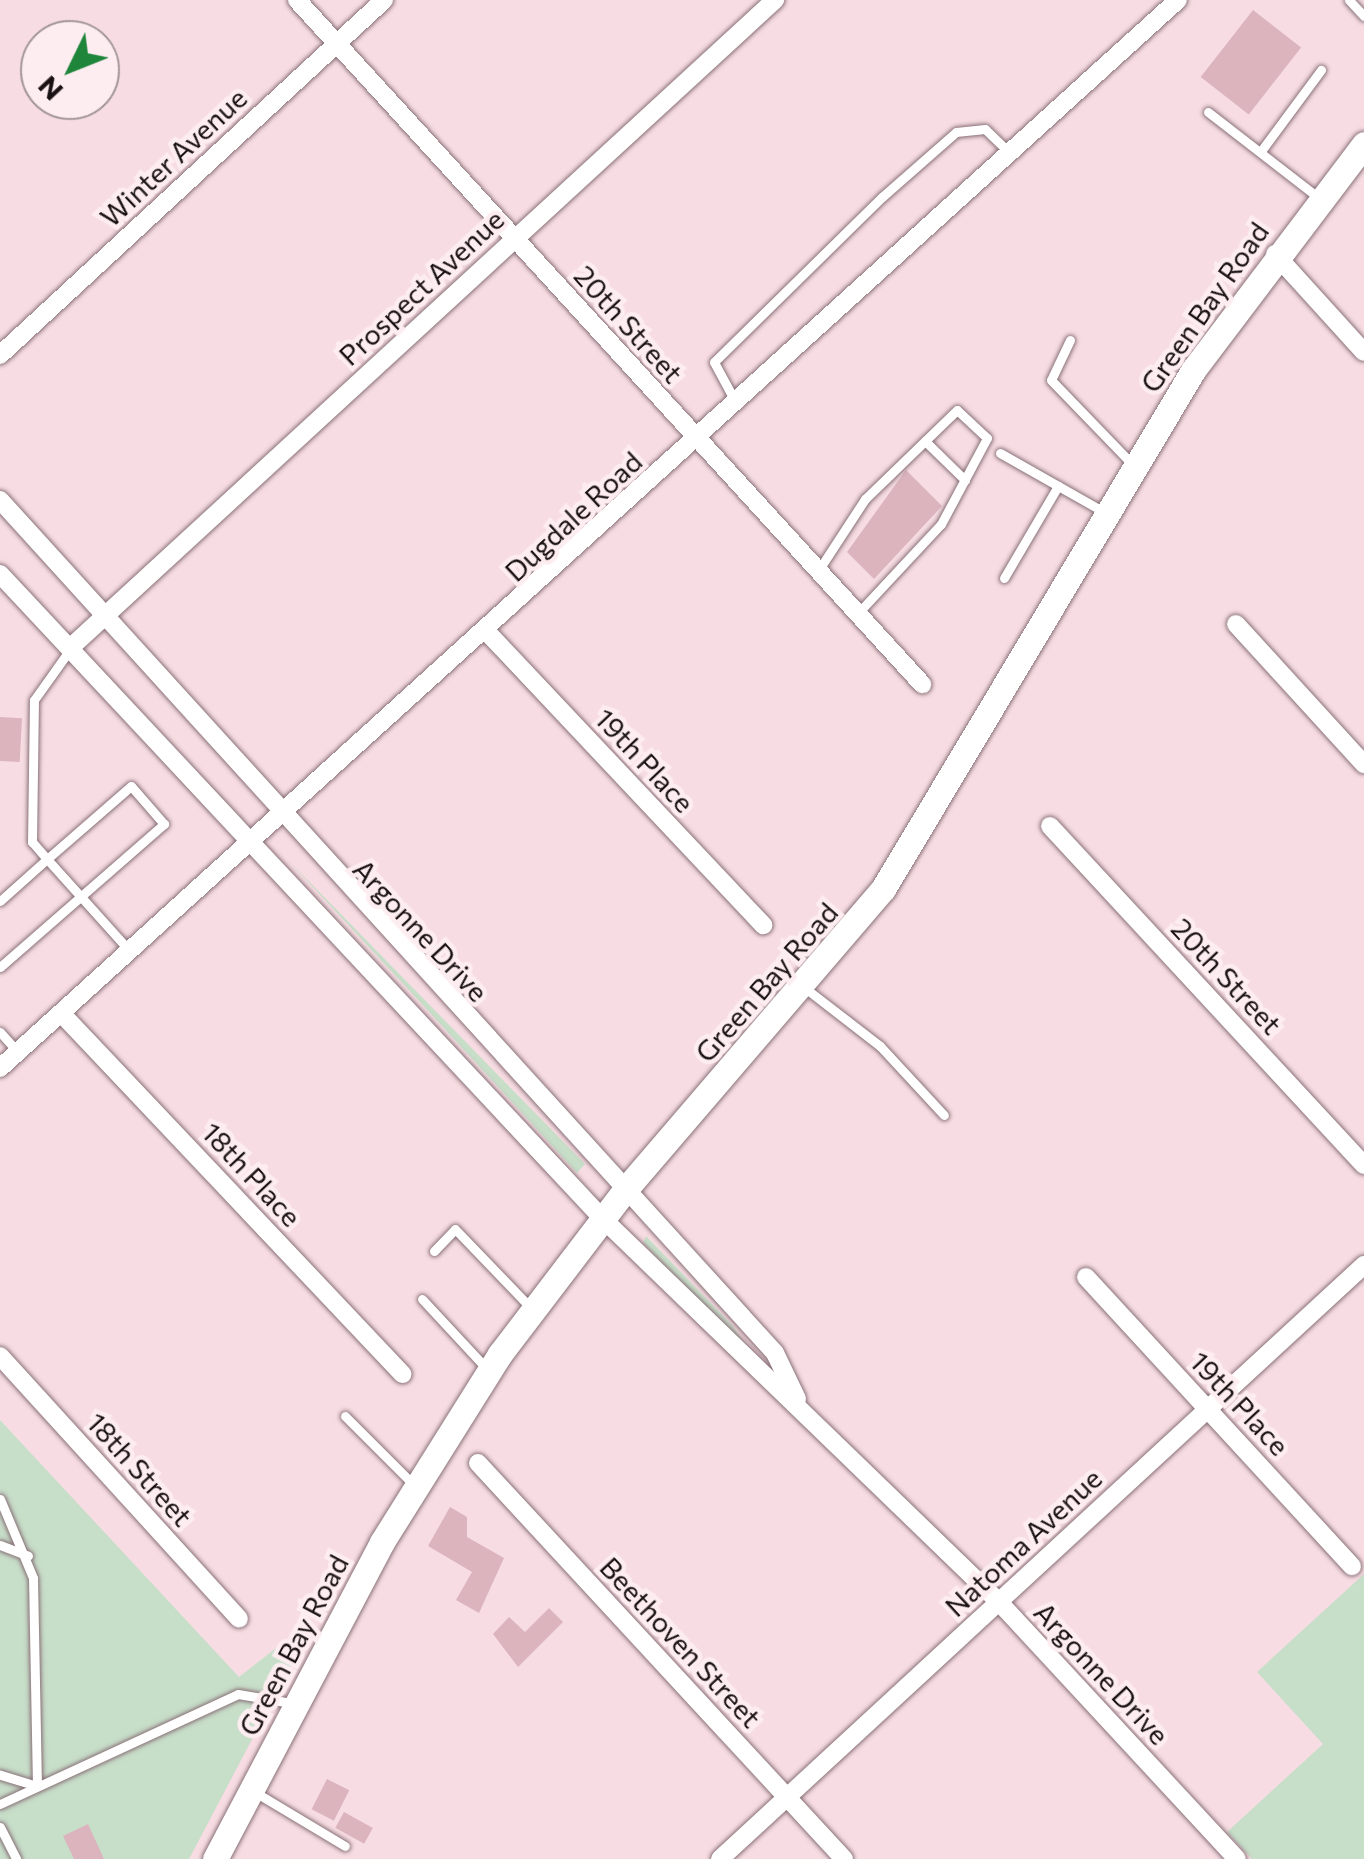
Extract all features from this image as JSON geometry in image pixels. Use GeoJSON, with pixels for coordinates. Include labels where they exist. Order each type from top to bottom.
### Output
{"type":"FeatureCollection","features":[{"type":"Feature","properties":{"kind":"main road","name":"Green Bay Road"},"geometry":{"type":"LineString","coordinates":[[215,1859],[294,1704],[416,1486],[489,1371],[624,1190],[802,986],[918,838],[1135,467],[1274,254],[1364,144]]}},
{"type":"Feature","properties":{"kind":"street","name":"20th Street"},"geometry":{"type":"LineString","coordinates":[[296,0],[922,684]]}},
{"type":"Feature","properties":{"kind":"street","name":"Winter Avenue"},"geometry":{"type":"LineString","coordinates":[[0,355],[384,0]]}},
{"type":"Feature","properties":{"kind":"street","name":"Prospect Avenue"},"geometry":{"type":"LineString","coordinates":[[70,648],[775,0]]}},
{"type":"Feature","properties":{"kind":"street","name":"Dugdale Road"},"geometry":{"type":"LineString","coordinates":[[0,1068],[282,820],[1178,0]]}},
{"type":"Feature","properties":{"kind":"street"},"geometry":{"type":"LineString","coordinates":[[1274,254],[1364,352]]}},
{"type":"Feature","properties":{"kind":"street","name":"Argonne Drive"},"geometry":{"type":"LineString","coordinates":[[0,500],[282,820],[775,1352],[797,1399]]}},
{"type":"Feature","properties":{"kind":"street","name":"Argonne Drive"},"geometry":{"type":"LineString","coordinates":[[0,574],[250,848],[602,1218],[746,1367],[797,1399],[999,1602],[1238,1859]]}},
{"type":"Feature","properties":{"kind":"street"},"geometry":{"type":"LineString","coordinates":[[1236,624],[1364,764]]}},
{"type":"Feature","properties":{"kind":"street","name":"19th Place"},"geometry":{"type":"LineString","coordinates":[[487,632],[763,925]]}},
{"type":"Feature","properties":{"kind":"street","name":"20th Street"},"geometry":{"type":"LineString","coordinates":[[1050,826],[1364,1164]]}},
{"type":"Feature","properties":{"kind":"street","name":"18th Place"},"geometry":{"type":"LineString","coordinates":[[61,1013],[402,1374]]}},
{"type":"Feature","properties":{"kind":"street","name":"Natoma Avenue"},"geometry":{"type":"LineString","coordinates":[[720,1859],[1364,1265]]}},
{"type":"Feature","properties":{"kind":"street","name":"19th Place"},"geometry":{"type":"LineString","coordinates":[[1086,1277],[1352,1566]]}},
{"type":"Feature","properties":{"kind":"street","name":"18th Street"},"geometry":{"type":"LineString","coordinates":[[0,1356],[240,1619]]}},
{"type":"Feature","properties":{"kind":"street","name":"Beethoven Street"},"geometry":{"type":"LineString","coordinates":[[478,1463],[844,1859]]}},
{"type":"Feature","properties":{"kind":"lane"},"geometry":{"type":"LineString","coordinates":[[1349,0],[1364,16]]}},
{"type":"Feature","properties":{"kind":"lane"},"geometry":{"type":"LineString","coordinates":[[1260,151],[1321,70]]}},
{"type":"Feature","properties":{"kind":"lane"},"geometry":{"type":"LineString","coordinates":[[1208,112],[1319,198]]}},
{"type":"Feature","properties":{"kind":"lane"},"geometry":{"type":"LineString","coordinates":[[737,403],[714,362],[882,197],[956,132],[986,128],[1009,152]]}},
{"type":"Feature","properties":{"kind":"lane"},"geometry":{"type":"LineString","coordinates":[[1070,340],[1051,380],[1135,467]]}},
{"type":"Feature","properties":{"kind":"lane"},"geometry":{"type":"LineString","coordinates":[[818,571],[842,528],[957,410],[988,438],[940,524],[857,614]]}},
{"type":"Feature","properties":{"kind":"lane"},"geometry":{"type":"LineString","coordinates":[[925,440],[965,480]]}},
{"type":"Feature","properties":{"kind":"lane"},"geometry":{"type":"LineString","coordinates":[[1000,452],[1108,514]]}},
{"type":"Feature","properties":{"kind":"lane"},"geometry":{"type":"LineString","coordinates":[[1004,578],[1058,486]]}},
{"type":"Feature","properties":{"kind":"lane"},"geometry":{"type":"LineString","coordinates":[[70,648],[63,671],[34,700],[32,842],[131,952]]}},
{"type":"Feature","properties":{"kind":"lane"},"geometry":{"type":"LineString","coordinates":[[0,901],[131,786],[164,824],[0,967]]}},
{"type":"Feature","properties":{"kind":"lane"},"geometry":{"type":"LineString","coordinates":[[802,986],[880,1046],[944,1115]]}},
{"type":"Feature","properties":{"kind":"lane"},"geometry":{"type":"LineString","coordinates":[[0,1032],[18,1052]]}},
{"type":"Feature","properties":{"kind":"lane"},"geometry":{"type":"LineString","coordinates":[[434,1251],[456,1228],[532,1309]]}},
{"type":"Feature","properties":{"kind":"lane"},"geometry":{"type":"LineString","coordinates":[[422,1299],[489,1371]]}},
{"type":"Feature","properties":{"kind":"lane"},"geometry":{"type":"LineString","coordinates":[[345,1416],[416,1486]]}},
{"type":"Feature","properties":{"kind":"lane"},"geometry":{"type":"LineString","coordinates":[[0,1499],[28,1556],[38,1786]]}},
{"type":"Feature","properties":{"kind":"lane"},"geometry":{"type":"LineString","coordinates":[[0,1545],[28,1556]]}},
{"type":"Feature","properties":{"kind":"lane"},"geometry":{"type":"LineString","coordinates":[[0,1804],[238,1694],[294,1704]]}},
{"type":"Feature","properties":{"kind":"lane"},"geometry":{"type":"LineString","coordinates":[[0,1775],[38,1786]]}},
{"type":"Feature","properties":{"kind":"lane"},"geometry":{"type":"LineString","coordinates":[[251,1790],[345,1846]]}},
{"type":"Feature","properties":{"kind":"lane"},"geometry":{"type":"LineString","coordinates":[[0,1827],[16,1859]]}},
{"type":"Feature","properties":{"kind":"path"},"geometry":{"type":"LineString","coordinates":[[1238,256],[1248,239]]}},
{"type":"Feature","properties":{"kind":"green space"},"geometry":{"type":"Polygon","coordinates":[[[286,858],[585,1164],[577,1173],[420,1002],[286,858]]]}},
{"type":"Feature","properties":{"kind":"green space"},"geometry":{"type":"Polygon","coordinates":[[[646,1236],[733,1326],[759,1366],[643,1243],[646,1236]]]}},
{"type":"Feature","properties":{"kind":"green space"},"geometry":{"type":"Polygon","coordinates":[[[0,1420],[239,1677],[285,1641],[297,1654],[189,1859],[0,1859],[0,1420]]]}},
{"type":"Feature","properties":{"kind":"green space"},"geometry":{"type":"Polygon","coordinates":[[[1364,1574],[1364,1859],[1252,1859],[1227,1832],[1323,1744],[1257,1672],[1364,1574]]]}},
{"type":"Feature","properties":{"kind":"building"},"geometry":{"type":"Polygon","coordinates":[[[1253,10],[1301,48],[1249,115],[1201,77],[1253,10]]]}},
{"type":"Feature","properties":{"kind":"building"},"geometry":{"type":"Polygon","coordinates":[[[906,470],[942,506],[874,579],[847,552],[906,470]]]}},
{"type":"Feature","properties":{"kind":"building"},"geometry":{"type":"Polygon","coordinates":[[[0,717],[22,718],[20,762],[0,761],[0,717]]]}},
{"type":"Feature","properties":{"kind":"building"},"geometry":{"type":"Polygon","coordinates":[[[450,1507],[467,1517],[467,1537],[504,1558],[479,1613],[456,1600],[472,1572],[428,1546],[450,1507]]]}},
{"type":"Feature","properties":{"kind":"building"},"geometry":{"type":"Polygon","coordinates":[[[549,1608],[563,1622],[518,1667],[493,1634],[509,1617],[525,1632],[549,1608]]]}},
{"type":"Feature","properties":{"kind":"building"},"geometry":{"type":"Polygon","coordinates":[[[327,1779],[349,1790],[334,1821],[312,1809],[327,1779]]]}},
{"type":"Feature","properties":{"kind":"building"},"geometry":{"type":"Polygon","coordinates":[[[344,1812],[373,1828],[364,1844],[335,1828],[344,1812]]]}},
{"type":"Feature","properties":{"kind":"building"},"geometry":{"type":"Polygon","coordinates":[[[88,1824],[104,1859],[74,1859],[63,1836],[88,1824]]]}}]}
